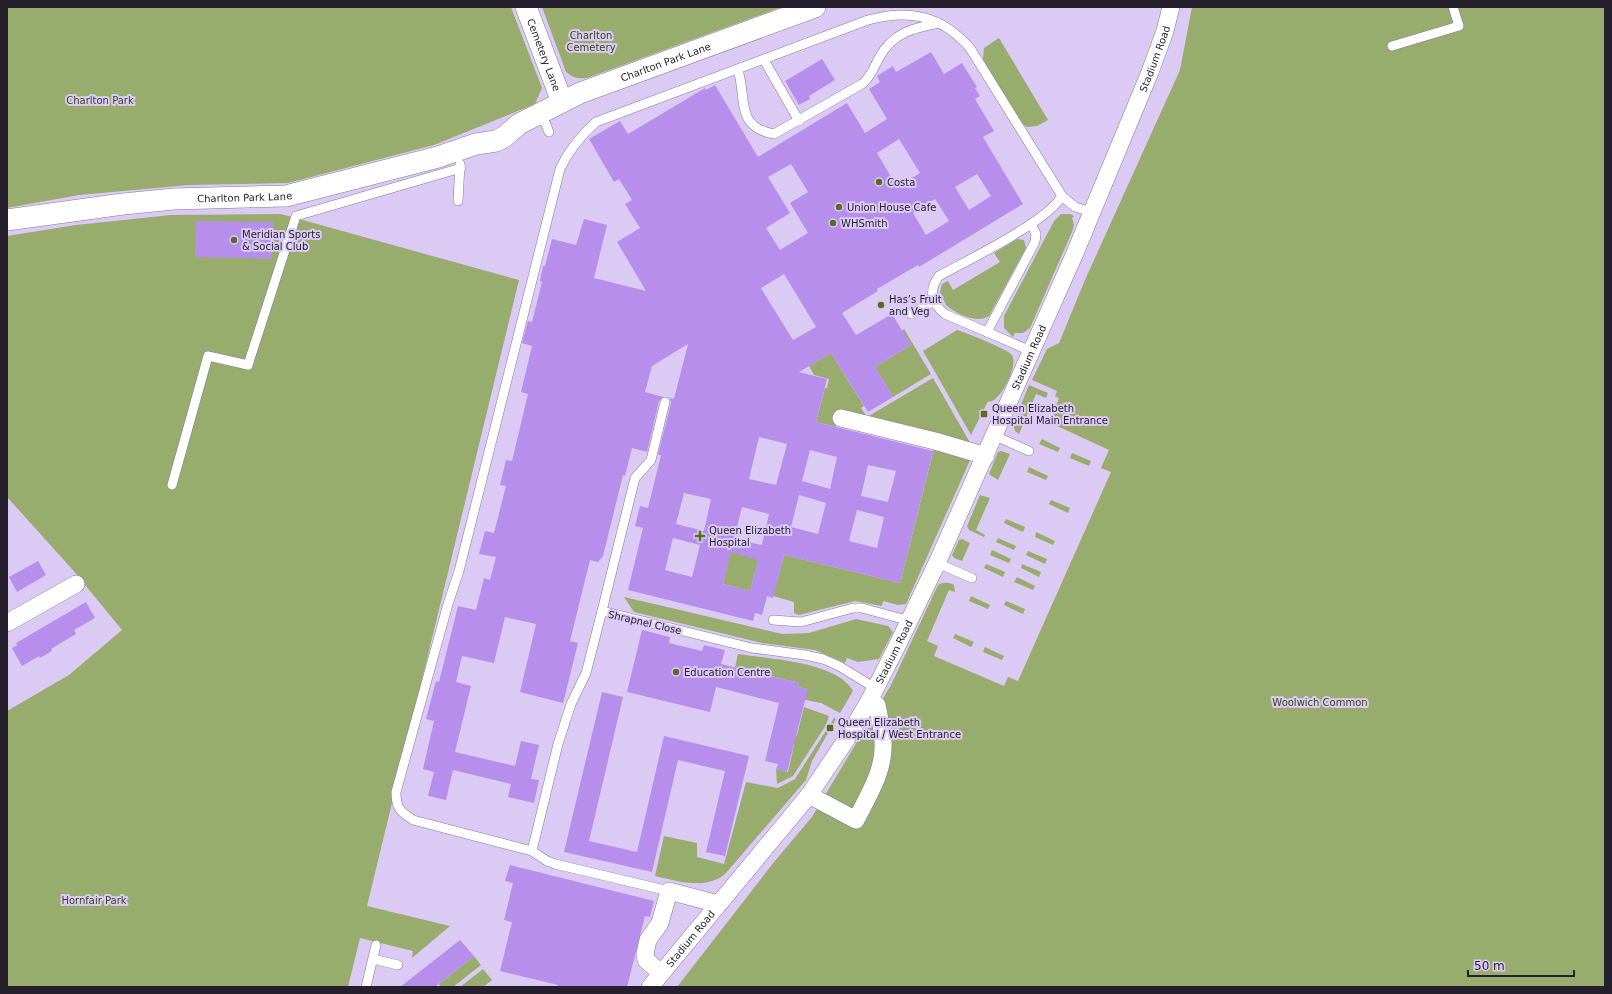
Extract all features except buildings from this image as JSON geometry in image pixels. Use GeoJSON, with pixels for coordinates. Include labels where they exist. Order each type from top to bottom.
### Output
{"type":"FeatureCollection","features":[{"type":"Feature","properties":{"kind":"street","name":"Cemetery Lane"},"geometry":{"type":"LineString","coordinates":[[526,7],[562,102]]}},
{"type":"Feature","properties":{"kind":"street","name":"Charlton Park Lane"},"geometry":{"type":"LineString","coordinates":[[7,220],[102,206],[167,200],[286,196],[459,160],[476,144],[504,137],[519,124],[580,93],[815,7]]}},
{"type":"Feature","properties":{"kind":"street","name":"Stadium Road"},"geometry":{"type":"LineString","coordinates":[[650,987],[809,795],[846,740],[872,695],[938,563],[1032,351],[1150,72],[1165,31],[1171,7]]}},
{"type":"Feature","properties":{"kind":"street"},"geometry":{"type":"LineString","coordinates":[[840,418],[935,441],[986,456]]}},
{"type":"Feature","properties":{"kind":"street"},"geometry":{"type":"LineString","coordinates":[[7,623],[76,584]]}},
{"type":"Feature","properties":{"kind":"street"},"geometry":{"type":"LineString","coordinates":[[809,795],[856,820],[882,762],[884,742],[877,705],[872,695]]}},
{"type":"Feature","properties":{"kind":"street","name":"Stadium Road"},"geometry":{"type":"LineString","coordinates":[[661,973],[646,960],[645,954],[648,940],[660,923],[668,891],[718,904]]}},
{"type":"Feature","properties":{"kind":"lane"},"geometry":{"type":"LineString","coordinates":[[1392,46],[1459,26],[1453,7]]}},
{"type":"Feature","properties":{"kind":"lane"},"geometry":{"type":"LineString","coordinates":[[668,891],[555,864],[532,851],[413,820],[401,812],[396,803],[396,792],[448,604],[459,572],[563,164],[576,142],[596,122],[883,16],[898,14],[913,15],[940,23],[960,36],[970,48],[1062,196],[1075,207],[1092,212]]}},
{"type":"Feature","properties":{"kind":"lane"},"geometry":{"type":"LineString","coordinates":[[738,70],[746,118],[758,130],[774,134],[862,84],[868,79],[885,47],[895,37],[908,30],[940,23]]}},
{"type":"Feature","properties":{"kind":"lane"},"geometry":{"type":"LineString","coordinates":[[764,60],[799,121]]}},
{"type":"Feature","properties":{"kind":"lane"},"geometry":{"type":"LineString","coordinates":[[541,113],[549,132]]}},
{"type":"Feature","properties":{"kind":"lane"},"geometry":{"type":"LineString","coordinates":[[172,485],[208,356],[248,365],[296,216],[459,160],[458,201]]}},
{"type":"Feature","properties":{"kind":"lane"},"geometry":{"type":"LineString","coordinates":[[1032,351],[945,314],[938,308],[934,301],[932,292],[934,283],[939,276],[1031,224],[1051,210],[1062,196]]}},
{"type":"Feature","properties":{"kind":"lane"},"geometry":{"type":"LineString","coordinates":[[987,332],[1035,242],[1036,234],[1031,224]]}},
{"type":"Feature","properties":{"kind":"lane"},"geometry":{"type":"LineString","coordinates":[[911,314],[934,301]]}},
{"type":"Feature","properties":{"kind":"lane","name":"Shrapnel Close"},"geometry":{"type":"LineString","coordinates":[[665,402],[651,460],[635,478],[602,612],[752,648],[794,653],[823,659],[839,666],[872,695]]}},
{"type":"Feature","properties":{"kind":"lane"},"geometry":{"type":"LineString","coordinates":[[995,436],[1029,451]]}},
{"type":"Feature","properties":{"kind":"lane"},"geometry":{"type":"LineString","coordinates":[[938,563],[972,578]]}},
{"type":"Feature","properties":{"kind":"lane"},"geometry":{"type":"LineString","coordinates":[[773,620],[787,623],[801,622],[853,608],[862,608],[910,621]]}},
{"type":"Feature","properties":{"kind":"lane"},"geometry":{"type":"LineString","coordinates":[[532,851],[558,744],[570,704],[586,674],[602,612]]}},
{"type":"Feature","properties":{"kind":"lane"},"geometry":{"type":"LineString","coordinates":[[366,987],[376,945]]}},
{"type":"Feature","properties":{"kind":"lane"},"geometry":{"type":"LineString","coordinates":[[373,959],[398,965]]}},
{"type":"Feature","properties":{"kind":"green space","name":"Charlton Park"},"geometry":{"type":"Polygon","coordinates":[[[7,7],[511,7],[542,88],[535,104],[434,145],[288,183],[189,185],[79,195],[7,208],[7,7]]]}},
{"type":"Feature","properties":{"kind":"green space","name":"Charlton Cemetery"},"geometry":{"type":"Polygon","coordinates":[[[542,7],[782,7],[587,78],[576,78],[566,72],[542,7]]]}},
{"type":"Feature","properties":{"kind":"green space","name":"Woolwich Common"},"geometry":{"type":"Polygon","coordinates":[[[1192,7],[1605,7],[1605,987],[677,987],[774,862],[812,817],[891,685],[938,585],[944,583],[952,584],[954,585],[955,592],[949,590],[927,641],[938,646],[934,656],[1004,686],[1008,677],[1018,681],[1111,472],[1101,468],[1109,450],[1055,425],[1052,417],[1059,398],[1055,396],[1057,391],[1032,380],[1047,349],[1059,343],[1085,280],[1180,70],[1192,7]]]}},
{"type":"Feature","properties":{"kind":"green space"},"geometry":{"type":"Polygon","coordinates":[[[999,38],[1048,120],[1037,126],[1027,127],[1020,122],[983,59],[984,48],[999,38]]]}},
{"type":"Feature","properties":{"kind":"green space","name":"Hornfair Park"},"geometry":{"type":"Polygon","coordinates":[[[281,214],[519,280],[367,906],[450,926],[412,958],[413,951],[360,938],[348,987],[7,987],[7,711],[69,675],[122,630],[72,569],[7,497],[7,236],[76,225],[171,215],[281,214]]]}},
{"type":"Feature","properties":{"kind":"green space"},"geometry":{"type":"Polygon","coordinates":[[[1061,214],[1070,214],[1074,216],[1072,218],[1074,225],[1072,232],[1030,328],[1023,333],[1015,333],[1013,337],[1004,328],[1004,316],[1054,221],[1061,214]]]}},
{"type":"Feature","properties":{"kind":"green space"},"geometry":{"type":"Polygon","coordinates":[[[1017,239],[1024,240],[1026,248],[989,316],[979,319],[967,317],[955,312],[946,305],[940,292],[942,284],[948,281],[953,290],[1000,262],[994,253],[1017,239]]]}},
{"type":"Feature","properties":{"kind":"green space"},"geometry":{"type":"Polygon","coordinates":[[[904,329],[931,374],[893,397],[875,367],[911,345],[902,331],[904,329]]]}},
{"type":"Feature","properties":{"kind":"green space"},"geometry":{"type":"Polygon","coordinates":[[[957,330],[1001,348],[1011,354],[1013,358],[1012,372],[1005,387],[996,398],[987,402],[971,435],[923,351],[957,330]]]}},
{"type":"Feature","properties":{"kind":"green space"},"geometry":{"type":"Polygon","coordinates":[[[831,353],[864,406],[861,408],[867,417],[933,378],[972,446],[839,415],[836,427],[816,422],[825,388],[827,388],[829,379],[814,375],[809,366],[831,353]]]}},
{"type":"Feature","properties":{"kind":"green space"},"geometry":{"type":"Polygon","coordinates":[[[1029,385],[1048,393],[1046,398],[1036,394],[1019,434],[1015,431],[1013,424],[1029,385]]]}},
{"type":"Feature","properties":{"kind":"green space"},"geometry":{"type":"Polygon","coordinates":[[[1042,439],[1060,448],[1058,452],[1039,444],[1042,439]]]}},
{"type":"Feature","properties":{"kind":"green space"},"geometry":{"type":"Polygon","coordinates":[[[935,444],[971,458],[906,604],[898,605],[883,601],[882,606],[855,601],[799,615],[794,613],[794,602],[773,596],[784,555],[900,583],[935,444]]]}},
{"type":"Feature","properties":{"kind":"green space"},"geometry":{"type":"Polygon","coordinates":[[[1001,451],[1010,454],[998,480],[989,474],[998,452],[1001,451]]]}},
{"type":"Feature","properties":{"kind":"green space"},"geometry":{"type":"Polygon","coordinates":[[[1072,453],[1091,461],[1089,466],[1070,458],[1072,453]]]}},
{"type":"Feature","properties":{"kind":"green space"},"geometry":{"type":"Polygon","coordinates":[[[1029,467],[1048,476],[1046,480],[1027,472],[1029,467]]]}},
{"type":"Feature","properties":{"kind":"green space"},"geometry":{"type":"Polygon","coordinates":[[[980,495],[990,498],[976,530],[985,535],[984,537],[969,530],[967,526],[980,495]]]}},
{"type":"Feature","properties":{"kind":"green space"},"geometry":{"type":"Polygon","coordinates":[[[1051,500],[1070,508],[1068,513],[1049,504],[1051,500]]]}},
{"type":"Feature","properties":{"kind":"green space"},"geometry":{"type":"Polygon","coordinates":[[[1006,519],[1025,527],[1023,532],[1004,523],[1006,519]]]}},
{"type":"Feature","properties":{"kind":"green space"},"geometry":{"type":"Polygon","coordinates":[[[1036,532],[1055,541],[1053,545],[1035,537],[1036,532]]]}},
{"type":"Feature","properties":{"kind":"green space"},"geometry":{"type":"Polygon","coordinates":[[[998,538],[1016,546],[1014,550],[996,542],[998,538]]]}},
{"type":"Feature","properties":{"kind":"green space"},"geometry":{"type":"Polygon","coordinates":[[[962,539],[970,543],[962,561],[954,558],[952,555],[959,540],[962,539]]]}},
{"type":"Feature","properties":{"kind":"green space"},"geometry":{"type":"Polygon","coordinates":[[[731,550],[749,557],[759,557],[750,591],[723,584],[731,550]]]}},
{"type":"Feature","properties":{"kind":"green space"},"geometry":{"type":"Polygon","coordinates":[[[992,550],[1011,559],[1009,563],[990,555],[992,550]]]}},
{"type":"Feature","properties":{"kind":"green space"},"geometry":{"type":"Polygon","coordinates":[[[1028,551],[1047,559],[1045,564],[1026,555],[1028,551]]]}},
{"type":"Feature","properties":{"kind":"green space"},"geometry":{"type":"Polygon","coordinates":[[[986,564],[1005,572],[1003,577],[984,568],[986,564]]]}},
{"type":"Feature","properties":{"kind":"green space"},"geometry":{"type":"Polygon","coordinates":[[[1022,564],[1041,572],[1039,577],[1021,568],[1022,564]]]}},
{"type":"Feature","properties":{"kind":"green space"},"geometry":{"type":"Polygon","coordinates":[[[1017,577],[1035,586],[1033,590],[1014,582],[1017,577]]]}},
{"type":"Feature","properties":{"kind":"green space"},"geometry":{"type":"Polygon","coordinates":[[[971,596],[990,605],[988,609],[969,601],[971,596]]]}},
{"type":"Feature","properties":{"kind":"green space"},"geometry":{"type":"Polygon","coordinates":[[[624,597],[782,634],[809,633],[856,619],[888,626],[893,632],[879,659],[858,662],[847,658],[845,663],[815,650],[762,643],[634,612],[624,597]]]}},
{"type":"Feature","properties":{"kind":"green space"},"geometry":{"type":"Polygon","coordinates":[[[1006,601],[1025,609],[1023,614],[1004,605],[1006,601]]]}},
{"type":"Feature","properties":{"kind":"green space"},"geometry":{"type":"Polygon","coordinates":[[[955,634],[974,642],[971,647],[953,638],[955,634]]]}},
{"type":"Feature","properties":{"kind":"green space"},"geometry":{"type":"Polygon","coordinates":[[[985,647],[1004,656],[1002,660],[983,652],[985,647]]]}},
{"type":"Feature","properties":{"kind":"green space"},"geometry":{"type":"Polygon","coordinates":[[[738,654],[783,660],[817,667],[832,673],[845,681],[853,691],[840,713],[821,703],[801,699],[808,689],[798,687],[799,683],[771,676],[771,678],[762,676],[762,673],[735,667],[738,654]]]}},
{"type":"Feature","properties":{"kind":"green space"},"geometry":{"type":"Polygon","coordinates":[[[804,707],[829,716],[826,725],[793,776],[777,784],[776,769],[788,772],[794,745],[792,744],[797,735],[804,707]]]}},
{"type":"Feature","properties":{"kind":"green space"},"geometry":{"type":"Polygon","coordinates":[[[834,718],[836,719],[812,761],[806,780],[726,873],[718,879],[701,883],[682,882],[655,876],[664,836],[697,843],[697,857],[724,864],[746,782],[778,788],[795,779],[834,718]]]}},
{"type":"Feature","properties":{"kind":"green space"},"geometry":{"type":"Polygon","coordinates":[[[474,956],[481,965],[453,987],[441,987],[439,984],[474,956]]]}},
{"type":"Feature","properties":{"kind":"green space"},"geometry":{"type":"Polygon","coordinates":[[[483,969],[492,980],[483,987],[460,987],[483,969]]]}},
{"type":"Feature","properties":{"kind":"place","name":"Costa"},"geometry":{"type":"Point","coordinates":[879,182]}},
{"type":"Feature","properties":{"kind":"place","name":"Union House Cafe"},"geometry":{"type":"Point","coordinates":[839,207]}},
{"type":"Feature","properties":{"kind":"place","name":"WHSmith"},"geometry":{"type":"Point","coordinates":[833,223]}},
{"type":"Feature","properties":{"kind":"place","name":"Meridian Sports & Social Club"},"geometry":{"type":"Point","coordinates":[234,240]}},
{"type":"Feature","properties":{"kind":"place","name":"Has’s Fruit and Veg"},"geometry":{"type":"Point","coordinates":[881,305]}},
{"type":"Feature","properties":{"kind":"place","name":"Queen Elizabeth Hospital Main Entrance"},"geometry":{"type":"Point","coordinates":[984,414]}},
{"type":"Feature","properties":{"kind":"place","name":"Queen Elizabeth Hospital"},"geometry":{"type":"Point","coordinates":[700,536]}},
{"type":"Feature","properties":{"kind":"place","name":"Education Centre"},"geometry":{"type":"Point","coordinates":[676,672]}},
{"type":"Feature","properties":{"kind":"place","name":"Queen Elizabeth Hospital / West Entrance"},"geometry":{"type":"Point","coordinates":[830,728]}}]}
